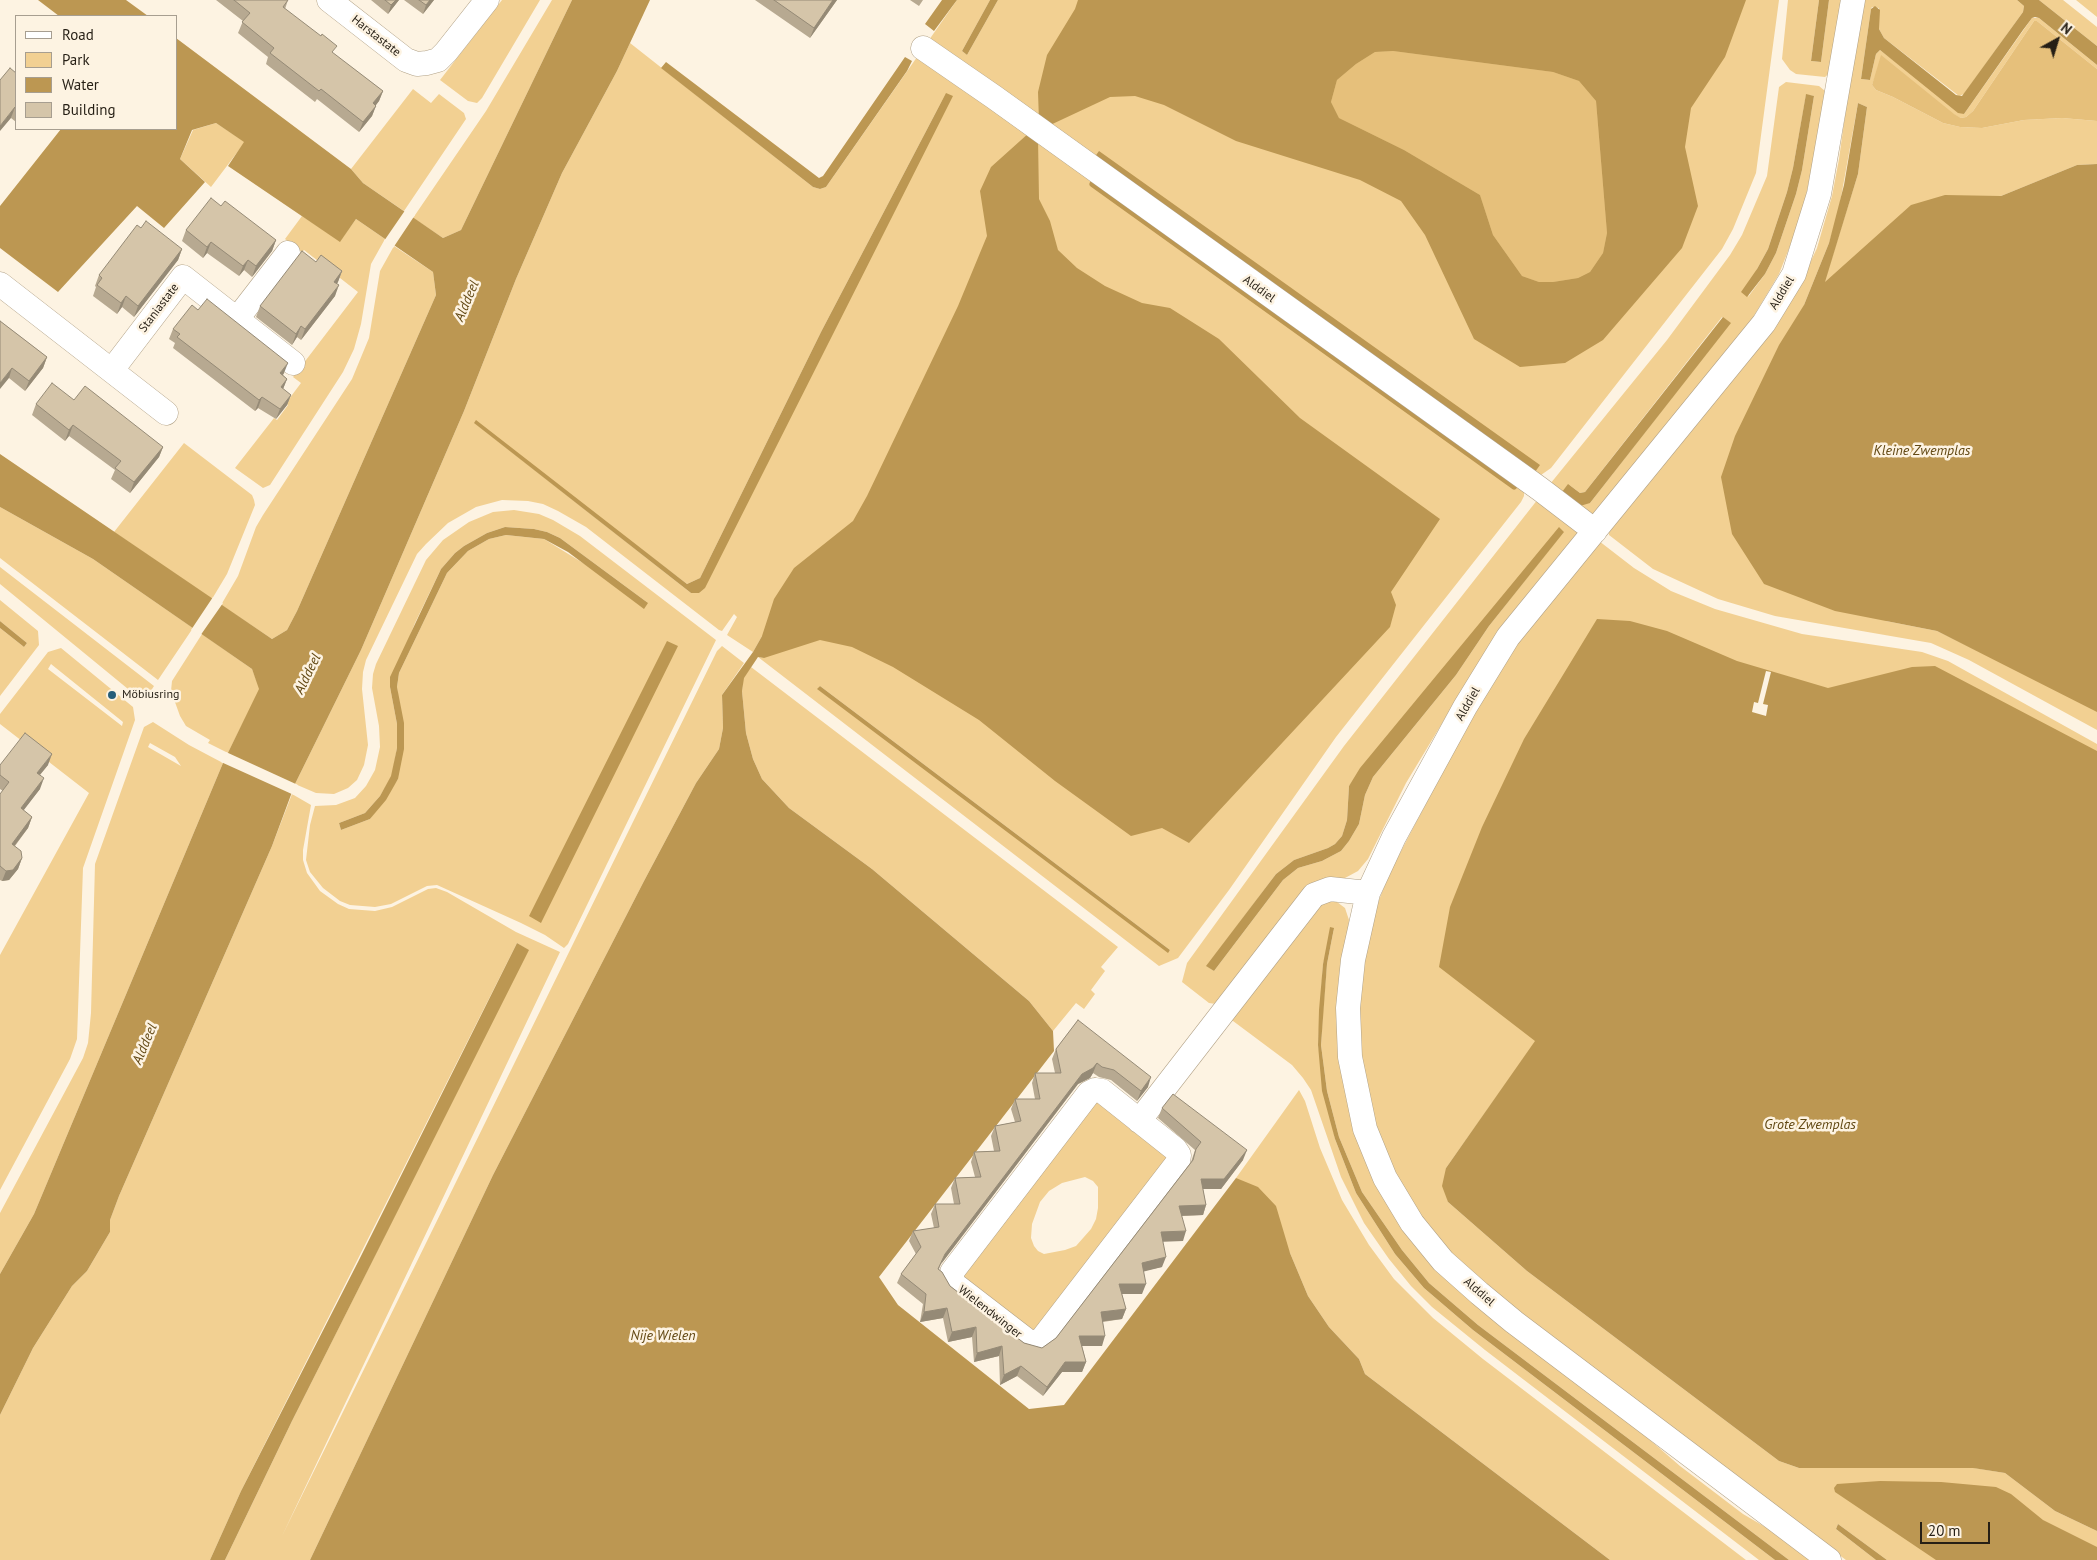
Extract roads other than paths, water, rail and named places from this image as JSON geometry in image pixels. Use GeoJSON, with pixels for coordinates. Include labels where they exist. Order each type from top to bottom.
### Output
{"type":"FeatureCollection","features":[{"type":"Feature","properties":{"kind":"street","name":"Harstastate"},"geometry":{"type":"LineString","coordinates":[[329,0],[406,60],[417,64],[438,60],[487,0]]}},
{"type":"Feature","properties":{"kind":"street","name":"Alddiel"},"geometry":{"type":"LineString","coordinates":[[1829,1560],[1500,1310],[1443,1261],[1412,1223],[1385,1178],[1365,1129],[1350,1057],[1348,1008],[1353,960],[1368,893],[1394,838],[1465,707],[1508,637],[1764,323],[1794,274],[1819,194],[1853,0]]}},
{"type":"Feature","properties":{"kind":"street","name":"Alddiel"},"geometry":{"type":"LineString","coordinates":[[923,48],[1540,489],[1595,532]]}},
{"type":"Feature","properties":{"kind":"street"},"geometry":{"type":"LineString","coordinates":[[237,319],[288,253]]}},
{"type":"Feature","properties":{"kind":"street","name":"Staniastate"},"geometry":{"type":"LineString","coordinates":[[112,370],[183,277],[293,363]]}},
{"type":"Feature","properties":{"kind":"street"},"geometry":{"type":"LineString","coordinates":[[0,284],[166,413]]}},
{"type":"Feature","properties":{"kind":"street"},"geometry":{"type":"LineString","coordinates":[[1139,1121],[1314,895],[1330,889],[1368,893]]}},
{"type":"Feature","properties":{"kind":"street","name":"Wielendwinger"},"geometry":{"type":"LineString","coordinates":[[1095,1090],[1102,1091],[1139,1121],[1175,1149],[1178,1155],[1178,1162],[1042,1339],[1036,1342],[1029,1342],[955,1285],[952,1279],[952,1272],[1089,1093],[1095,1090]]}},
{"type":"Feature","properties":{"kind":"water"},"geometry":{"type":"Polygon","coordinates":[[[38,0],[126,0],[147,15],[58,15],[38,0]]]}},
{"type":"Feature","properties":{"kind":"water","name":"Alddeel"},"geometry":{"type":"Polygon","coordinates":[[[572,0],[650,0],[617,71],[562,173],[516,279],[464,411],[361,650],[295,784],[272,846],[119,1196],[110,1220],[110,1232],[87,1271],[72,1286],[33,1348],[0,1415],[0,1274],[34,1214],[223,763],[259,689],[252,669],[93,559],[0,507],[0,454],[272,639],[287,630],[297,611],[436,295],[433,272],[356,219],[340,242],[228,166],[244,142],[216,123],[192,130],[180,159],[205,182],[164,228],[137,206],[58,292],[0,248],[0,206],[60,130],[178,130],[178,39],[351,169],[363,183],[443,238],[461,230],[572,0]]]}},
{"type":"Feature","properties":{"kind":"water"},"geometry":{"type":"Polygon","coordinates":[[[942,0],[957,0],[934,31],[925,24],[942,0]]]}},
{"type":"Feature","properties":{"kind":"water"},"geometry":{"type":"Polygon","coordinates":[[[990,0],[998,0],[967,55],[962,51],[990,0]]]}},
{"type":"Feature","properties":{"kind":"water","name":"Nije Wielen"},"geometry":{"type":"Polygon","coordinates":[[[1078,0],[1746,0],[1725,57],[1691,108],[1685,147],[1698,206],[1682,248],[1603,340],[1565,363],[1520,367],[1474,339],[1425,235],[1401,201],[1360,180],[1236,141],[1164,105],[1135,96],[1110,97],[1046,127],[1038,138],[1039,199],[1050,221],[1058,250],[1077,268],[1105,286],[1142,303],[1170,308],[1219,339],[1300,418],[1440,519],[1391,592],[1396,605],[1390,627],[1189,843],[1162,828],[1131,836],[1055,781],[979,720],[893,667],[852,647],[820,640],[764,658],[758,657],[744,678],[742,691],[746,733],[753,759],[762,779],[789,808],[872,869],[1029,1001],[1053,1031],[1054,1051],[879,1277],[898,1305],[1029,1409],[1064,1405],[1236,1178],[1258,1187],[1276,1206],[1290,1253],[1308,1296],[1329,1327],[1359,1359],[1365,1374],[1610,1560],[310,1560],[493,1175],[644,881],[696,783],[719,749],[723,728],[722,695],[753,652],[762,636],[774,599],[794,568],[853,521],[867,496],[958,306],[987,236],[980,191],[991,167],[1030,132],[1039,121],[1038,92],[1047,55],[1075,9],[1078,0]],[[1393,51],[1375,52],[1356,64],[1337,80],[1331,102],[1339,118],[1404,150],[1480,195],[1493,235],[1522,276],[1539,282],[1553,282],[1578,278],[1590,272],[1603,253],[1607,233],[1596,101],[1579,81],[1553,72],[1393,51]]]}},
{"type":"Feature","properties":{"kind":"water"},"geometry":{"type":"Polygon","coordinates":[[[1819,0],[1829,0],[1821,62],[1811,61],[1819,0]]]}},
{"type":"Feature","properties":{"kind":"water"},"geometry":{"type":"Polygon","coordinates":[[[2017,0],[2039,0],[2097,46],[2097,65],[2039,18],[2035,17],[2032,18],[2023,30],[1964,114],[1958,113],[1880,50],[1876,54],[1870,80],[1861,79],[1871,9],[1875,6],[1880,10],[1879,29],[1884,38],[1956,95],[1962,96],[2023,12],[2024,6],[2017,0]]]}},
{"type":"Feature","properties":{"kind":"water"},"geometry":{"type":"Polygon","coordinates":[[[905,57],[912,61],[907,71],[826,187],[820,189],[813,187],[661,68],[666,62],[819,178],[823,176],[905,57]]]}},
{"type":"Feature","properties":{"kind":"water"},"geometry":{"type":"Polygon","coordinates":[[[946,93],[953,96],[705,588],[699,593],[691,593],[474,423],[476,420],[687,584],[700,578],[821,332],[946,93]]]}},
{"type":"Feature","properties":{"kind":"water"},"geometry":{"type":"Polygon","coordinates":[[[1806,94],[1814,96],[1802,170],[1796,194],[1776,253],[1765,274],[1747,297],[1741,292],[1768,249],[1787,192],[1806,94]]]}},
{"type":"Feature","properties":{"kind":"water","name":"Kleine Zwemplas"},"geometry":{"type":"Polygon","coordinates":[[[1858,103],[1867,107],[1858,174],[1825,282],[1911,205],[1945,195],[2001,196],[2077,165],[2097,164],[2097,712],[1937,631],[1835,611],[1764,584],[1732,534],[1721,477],[1735,436],[1779,345],[1804,305],[1829,243],[1844,185],[1858,103]]]}},
{"type":"Feature","properties":{"kind":"water"},"geometry":{"type":"Polygon","coordinates":[[[1099,151],[1540,465],[1535,472],[1094,158],[1099,151]]]}},
{"type":"Feature","properties":{"kind":"water"},"geometry":{"type":"Polygon","coordinates":[[[1723,317],[1731,323],[1590,503],[1580,506],[1562,492],[1568,484],[1580,493],[1585,492],[1723,317]]]}},
{"type":"Feature","properties":{"kind":"water"},"geometry":{"type":"Polygon","coordinates":[[[505,527],[534,529],[560,538],[648,603],[644,609],[568,552],[544,539],[506,535],[489,539],[468,551],[447,573],[399,673],[397,687],[404,723],[404,749],[398,779],[386,800],[370,819],[341,830],[339,823],[365,813],[380,796],[391,776],[397,748],[397,724],[390,677],[441,569],[464,546],[487,533],[505,527]]]}},
{"type":"Feature","properties":{"kind":"water"},"geometry":{"type":"Polygon","coordinates":[[[1559,527],[1564,532],[1489,626],[1456,675],[1373,777],[1365,795],[1359,824],[1341,851],[1322,861],[1298,868],[1283,880],[1214,971],[1206,966],[1276,874],[1294,860],[1335,844],[1342,836],[1347,820],[1349,786],[1360,768],[1559,527]]]}},
{"type":"Feature","properties":{"kind":"water","name":"Grote Zwemplas"},"geometry":{"type":"Polygon","coordinates":[[[1597,619],[1630,621],[1667,631],[1737,661],[1828,688],[1912,667],[1935,666],[2097,751],[2097,1531],[2055,1511],[2005,1473],[1973,1468],[1799,1468],[1779,1461],[1527,1271],[1448,1202],[1442,1186],[1446,1168],[1535,1041],[1439,967],[1450,907],[1482,827],[1524,739],[1597,619]]]}},
{"type":"Feature","properties":{"kind":"water"},"geometry":{"type":"Polygon","coordinates":[[[0,621],[27,643],[24,647],[0,628],[0,621]]]}},
{"type":"Feature","properties":{"kind":"water"},"geometry":{"type":"Polygon","coordinates":[[[667,641],[678,646],[541,923],[529,916],[667,641]]]}},
{"type":"Feature","properties":{"kind":"water"},"geometry":{"type":"Polygon","coordinates":[[[820,686],[1170,950],[1168,953],[817,689],[820,686]]]}},
{"type":"Feature","properties":{"kind":"water"},"geometry":{"type":"Polygon","coordinates":[[[1330,927],[1334,928],[1327,964],[1321,1045],[1327,1091],[1339,1137],[1362,1192],[1402,1250],[1429,1283],[1478,1325],[1789,1560],[1775,1560],[1473,1330],[1424,1288],[1395,1254],[1356,1193],[1335,1139],[1322,1091],[1318,1045],[1319,1010],[1323,964],[1330,927]]]}},
{"type":"Feature","properties":{"kind":"water"},"geometry":{"type":"Polygon","coordinates":[[[517,943],[529,950],[292,1421],[225,1560],[210,1560],[241,1491],[517,943]]]}},
{"type":"Feature","properties":{"kind":"water"},"geometry":{"type":"Polygon","coordinates":[[[1880,1481],[1941,1482],[1996,1487],[2011,1494],[2043,1520],[2097,1547],[2097,1560],[1936,1560],[1835,1492],[1834,1488],[1837,1484],[1880,1481]]]}},
{"type":"Feature","properties":{"kind":"water"},"geometry":{"type":"Polygon","coordinates":[[[1838,1524],[1887,1560],[1876,1560],[1836,1529],[1838,1524]]]}},
{"type":"Feature","properties":{"kind":"waterway"},"geometry":{"type":"LineString","coordinates":[[1093,184],[1514,486]]}},
{"type":"Feature","properties":{"kind":"place","name":"Möbiusring"},"geometry":{"type":"Point","coordinates":[112,695]}}]}
